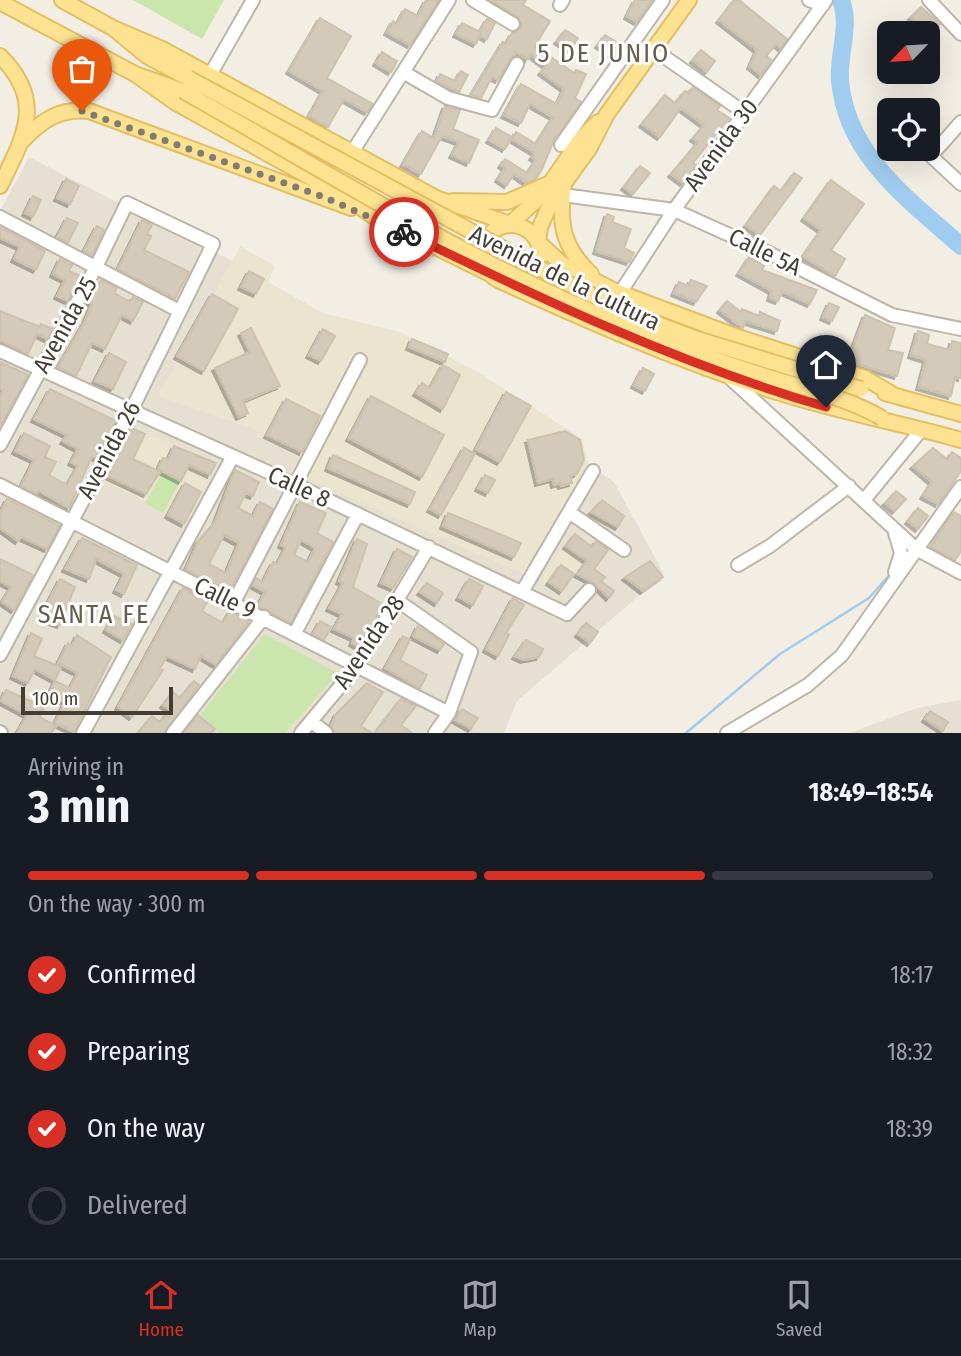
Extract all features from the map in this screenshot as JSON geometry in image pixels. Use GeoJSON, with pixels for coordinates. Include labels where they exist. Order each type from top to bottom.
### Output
{"type":"FeatureCollection","features":[{"type":"Feature","properties":{"kind":"main road","name":"Avenida de la Cultura"},"geometry":{"type":"LineString","coordinates":[[62,0],[210,75],[436,198],[510,224]]}},
{"type":"Feature","properties":{"kind":"main road"},"geometry":{"type":"LineString","coordinates":[[560,186],[510,224],[492,230],[486,238],[482,257],[494,277],[515,283],[531,275],[540,260],[538,242],[545,213],[560,186],[589,149],[607,114],[689,0]]}},
{"type":"Feature","properties":{"kind":"main road","name":"Avenida de la Cultura"},"geometry":{"type":"LineString","coordinates":[[0,2],[135,74],[176,103],[344,196],[373,216],[494,277],[606,328],[729,377],[849,414],[883,418],[961,440]]}},
{"type":"Feature","properties":{"kind":"main road","name":"Avenida de la Cultura"},"geometry":{"type":"LineString","coordinates":[[113,28],[185,84],[482,259],[555,296],[629,328],[733,366],[859,404],[883,418]]}},
{"type":"Feature","properties":{"kind":"main road"},"geometry":{"type":"LineString","coordinates":[[0,57],[18,75],[26,96],[28,112],[22,141],[0,186]]}},
{"type":"Feature","properties":{"kind":"main road","name":"Avenida de la Cultura"},"geometry":{"type":"LineString","coordinates":[[135,74],[185,84],[629,313],[697,339],[861,389],[892,394],[961,414]]}},
{"type":"Feature","properties":{"kind":"main road"},"geometry":{"type":"LineString","coordinates":[[22,141],[51,116],[74,110],[89,111],[373,216]]}},
{"type":"Feature","properties":{"kind":"main road"},"geometry":{"type":"LineString","coordinates":[[436,198],[489,204],[507,202],[560,186]]}},
{"type":"Feature","properties":{"kind":"main road"},"geometry":{"type":"LineString","coordinates":[[560,186],[562,228],[570,251],[592,274],[617,292]]}},
{"type":"Feature","properties":{"kind":"main road"},"geometry":{"type":"LineString","coordinates":[[510,224],[527,229],[538,242]]}},
{"type":"Feature","properties":{"kind":"main road","name":"Avenida de la Cultura"},"geometry":{"type":"LineString","coordinates":[[538,242],[562,264],[617,292],[864,379],[892,394]]}},
{"type":"Feature","properties":{"kind":"street"},"geometry":{"type":"LineString","coordinates":[[210,75],[253,0]]}},
{"type":"Feature","properties":{"kind":"street"},"geometry":{"type":"LineString","coordinates":[[351,154],[449,0]]}},
{"type":"Feature","properties":{"kind":"street"},"geometry":{"type":"LineString","coordinates":[[472,0],[513,24]]}},
{"type":"Feature","properties":{"kind":"street"},"geometry":{"type":"LineString","coordinates":[[561,145],[663,0]]}},
{"type":"Feature","properties":{"kind":"street"},"geometry":{"type":"LineString","coordinates":[[808,0],[825,3]]}},
{"type":"Feature","properties":{"kind":"street"},"geometry":{"type":"LineString","coordinates":[[929,0],[961,34]]}},
{"type":"Feature","properties":{"kind":"street","name":"Avenida 30"},"geometry":{"type":"LineString","coordinates":[[617,292],[825,3]]}},
{"type":"Feature","properties":{"kind":"street"},"geometry":{"type":"LineString","coordinates":[[653,49],[745,113]]}},
{"type":"Feature","properties":{"kind":"street"},"geometry":{"type":"LineString","coordinates":[[404,72],[448,98],[492,110],[517,64]]}},
{"type":"Feature","properties":{"kind":"street"},"geometry":{"type":"LineString","coordinates":[[961,122],[931,154],[933,160],[961,184]]}},
{"type":"Feature","properties":{"kind":"street","name":"Calle 5A"},"geometry":{"type":"LineString","coordinates":[[560,186],[674,210],[767,252],[892,315],[961,328]]}},
{"type":"Feature","properties":{"kind":"street","name":"Avenida 25"},"geometry":{"type":"LineString","coordinates":[[0,445],[96,267],[127,203],[213,244]]}},
{"type":"Feature","properties":{"kind":"street"},"geometry":{"type":"LineString","coordinates":[[0,217],[179,311]]}},
{"type":"Feature","properties":{"kind":"street","name":"Avenida 26"},"geometry":{"type":"LineString","coordinates":[[0,655],[131,411],[213,244]]}},
{"type":"Feature","properties":{"kind":"street","name":"Calle 8"},"geometry":{"type":"LineString","coordinates":[[0,351],[294,484],[567,614],[589,590]]}},
{"type":"Feature","properties":{"kind":"street"},"geometry":{"type":"LineString","coordinates":[[234,602],[360,360]]}},
{"type":"Feature","properties":{"kind":"street"},"geometry":{"type":"LineString","coordinates":[[729,377],[865,499],[916,549],[961,573]]}},
{"type":"Feature","properties":{"kind":"street"},"geometry":{"type":"LineString","coordinates":[[865,499],[922,429]]}},
{"type":"Feature","properties":{"kind":"street"},"geometry":{"type":"LineString","coordinates":[[83,733],[233,456]]}},
{"type":"Feature","properties":{"kind":"street"},"geometry":{"type":"LineString","coordinates":[[522,592],[593,471]]}},
{"type":"Feature","properties":{"kind":"street","name":"Calle 9"},"geometry":{"type":"LineString","coordinates":[[0,485],[449,713]]}},
{"type":"Feature","properties":{"kind":"street"},"geometry":{"type":"LineString","coordinates":[[738,565],[770,546],[849,486]]}},
{"type":"Feature","properties":{"kind":"street"},"geometry":{"type":"LineString","coordinates":[[727,733],[827,670],[856,637],[961,487]]}},
{"type":"Feature","properties":{"kind":"street"},"geometry":{"type":"LineString","coordinates":[[569,512],[624,550]]}},
{"type":"Feature","properties":{"kind":"street"},"geometry":{"type":"LineString","coordinates":[[295,633],[358,514]]}},
{"type":"Feature","properties":{"kind":"street"},"geometry":{"type":"LineString","coordinates":[[884,519],[895,534],[901,554],[888,590]]}},
{"type":"Feature","properties":{"kind":"street","name":"Avenida 28"},"geometry":{"type":"LineString","coordinates":[[301,733],[358,665],[429,547]]}},
{"type":"Feature","properties":{"kind":"street"},"geometry":{"type":"LineString","coordinates":[[398,601],[471,652],[449,713],[435,733]]}},
{"type":"Feature","properties":{"kind":"street"},"geometry":{"type":"LineString","coordinates":[[173,733],[264,617]]}},
{"type":"Feature","properties":{"kind":"street"},"geometry":{"type":"LineString","coordinates":[[311,721],[326,733]]}},
{"type":"Feature","properties":{"kind":"shaded area"},"geometry":{"type":"Polygon","coordinates":[[[29,157],[232,261],[159,396],[250,427],[258,432],[257,436],[302,456],[295,472],[523,573],[588,464],[614,482],[664,574],[517,701],[504,733],[0,733],[0,211],[29,157]]]}},
{"type":"Feature","properties":{"kind":"shaded area"},"geometry":{"type":"Polygon","coordinates":[[[240,246],[275,266],[268,282],[323,313],[400,332],[483,375],[582,439],[588,464],[523,574],[295,473],[302,456],[256,435],[258,432],[250,427],[159,396],[240,246]]]}},
{"type":"Feature","properties":{"kind":"shaded area"},"geometry":{"type":"Polygon","coordinates":[[[132,427],[217,462],[186,525],[104,481],[132,427]]]}},
{"type":"Feature","properties":{"kind":"shaded area"},"geometry":{"type":"Polygon","coordinates":[[[563,546],[584,561],[561,595],[540,580],[563,546]]]}},
{"type":"Feature","properties":{"kind":"shaded area"},"geometry":{"type":"Polygon","coordinates":[[[961,700],[961,733],[850,733],[917,708],[961,700]]]}},
{"type":"Feature","properties":{"kind":"green space"},"geometry":{"type":"Polygon","coordinates":[[[133,0],[224,0],[202,39],[133,0]]]}},
{"type":"Feature","properties":{"kind":"green space"},"geometry":{"type":"Polygon","coordinates":[[[162,473],[180,482],[163,513],[145,503],[162,473]]]}},
{"type":"Feature","properties":{"kind":"green space"},"geometry":{"type":"Polygon","coordinates":[[[265,634],[338,673],[285,733],[220,733],[200,715],[265,634]]]}},
{"type":"Feature","properties":{"kind":"building"},"geometry":{"type":"Polygon","coordinates":[[[426,0],[439,0],[410,45],[387,32],[393,21],[397,24],[405,9],[418,16],[426,0]]]}},
{"type":"Feature","properties":{"kind":"building"},"geometry":{"type":"Polygon","coordinates":[[[490,0],[526,0],[523,5],[550,21],[535,46],[574,73],[576,70],[586,74],[575,98],[581,102],[554,140],[536,179],[527,183],[514,174],[507,185],[498,179],[505,168],[501,165],[505,159],[527,173],[536,160],[532,157],[535,153],[512,139],[516,132],[536,144],[553,117],[530,104],[521,123],[504,115],[521,84],[557,104],[564,89],[541,72],[546,66],[530,54],[528,59],[516,52],[498,80],[492,77],[481,98],[471,95],[503,42],[506,44],[512,33],[518,31],[522,25],[518,17],[490,0]]]}},
{"type":"Feature","properties":{"kind":"building"},"geometry":{"type":"Polygon","coordinates":[[[635,0],[652,0],[637,22],[627,16],[635,0]]]}},
{"type":"Feature","properties":{"kind":"building"},"geometry":{"type":"Polygon","coordinates":[[[734,0],[739,0],[787,39],[781,48],[776,44],[766,56],[771,60],[761,75],[750,66],[757,50],[719,20],[734,0]]]}},
{"type":"Feature","properties":{"kind":"building"},"geometry":{"type":"Polygon","coordinates":[[[921,7],[937,21],[915,21],[911,17],[921,7]]]}},
{"type":"Feature","properties":{"kind":"building"},"geometry":{"type":"Polygon","coordinates":[[[320,18],[351,36],[327,78],[373,104],[367,112],[344,99],[328,127],[309,116],[323,91],[289,71],[320,18]]]}},
{"type":"Feature","properties":{"kind":"building"},"geometry":{"type":"Polygon","coordinates":[[[487,19],[495,23],[487,39],[480,35],[476,44],[456,34],[462,23],[480,32],[487,19]]]}},
{"type":"Feature","properties":{"kind":"building"},"geometry":{"type":"Polygon","coordinates":[[[565,30],[578,38],[570,50],[557,41],[565,30]]]}},
{"type":"Feature","properties":{"kind":"building"},"geometry":{"type":"Polygon","coordinates":[[[605,35],[621,45],[613,56],[598,45],[605,35]]]}},
{"type":"Feature","properties":{"kind":"building"},"geometry":{"type":"Polygon","coordinates":[[[701,50],[715,61],[707,72],[693,60],[701,50]]]}},
{"type":"Feature","properties":{"kind":"building"},"geometry":{"type":"Polygon","coordinates":[[[382,52],[397,61],[391,72],[376,63],[382,52]]]}},
{"type":"Feature","properties":{"kind":"building"},"geometry":{"type":"Polygon","coordinates":[[[461,71],[468,75],[459,92],[437,81],[440,74],[455,81],[461,71]]]}},
{"type":"Feature","properties":{"kind":"building"},"geometry":{"type":"Polygon","coordinates":[[[693,87],[720,106],[717,110],[729,118],[693,163],[696,165],[683,183],[671,174],[698,142],[693,138],[704,125],[681,108],[660,137],[642,124],[665,95],[675,103],[685,91],[689,93],[693,87]]]}},
{"type":"Feature","properties":{"kind":"building"},"geometry":{"type":"Polygon","coordinates":[[[445,106],[460,110],[453,129],[479,140],[469,163],[452,155],[459,142],[442,136],[421,174],[403,164],[422,131],[434,138],[445,106]]]}},
{"type":"Feature","properties":{"kind":"building"},"geometry":{"type":"Polygon","coordinates":[[[496,128],[512,137],[505,149],[489,140],[496,128]]]}},
{"type":"Feature","properties":{"kind":"building"},"geometry":{"type":"Polygon","coordinates":[[[640,166],[650,173],[633,194],[624,187],[640,166]]]}},
{"type":"Feature","properties":{"kind":"building"},"geometry":{"type":"Polygon","coordinates":[[[794,173],[802,178],[760,235],[746,225],[774,186],[781,191],[794,173]]]}},
{"type":"Feature","properties":{"kind":"building"},"geometry":{"type":"Polygon","coordinates":[[[66,179],[79,186],[70,204],[57,198],[66,179]]]}},
{"type":"Feature","properties":{"kind":"building"},"geometry":{"type":"Polygon","coordinates":[[[831,180],[864,204],[831,250],[845,259],[835,276],[803,256],[821,230],[804,218],[831,180]]]}},
{"type":"Feature","properties":{"kind":"building"},"geometry":{"type":"Polygon","coordinates":[[[33,196],[41,200],[33,217],[25,213],[33,196]]]}},
{"type":"Feature","properties":{"kind":"building"},"geometry":{"type":"Polygon","coordinates":[[[607,214],[614,217],[612,222],[631,229],[624,248],[634,253],[629,262],[596,251],[607,214]]]}},
{"type":"Feature","properties":{"kind":"building"},"geometry":{"type":"Polygon","coordinates":[[[67,218],[78,223],[68,243],[57,237],[67,218]]]}},
{"type":"Feature","properties":{"kind":"building"},"geometry":{"type":"Polygon","coordinates":[[[142,220],[152,225],[147,234],[151,236],[144,250],[189,272],[175,299],[118,269],[142,220]]]}},
{"type":"Feature","properties":{"kind":"building"},"geometry":{"type":"Polygon","coordinates":[[[97,226],[104,230],[92,255],[84,251],[97,226]]]}},
{"type":"Feature","properties":{"kind":"building"},"geometry":{"type":"Polygon","coordinates":[[[0,227],[45,251],[36,270],[14,259],[20,247],[0,238],[0,227]]]}},
{"type":"Feature","properties":{"kind":"building"},"geometry":{"type":"Polygon","coordinates":[[[749,257],[764,266],[762,270],[817,290],[810,304],[782,291],[778,301],[770,298],[772,291],[739,273],[749,257]]]}},
{"type":"Feature","properties":{"kind":"building"},"geometry":{"type":"Polygon","coordinates":[[[60,259],[72,265],[69,271],[81,276],[68,301],[57,296],[65,280],[53,274],[60,259]]]}},
{"type":"Feature","properties":{"kind":"building"},"geometry":{"type":"Polygon","coordinates":[[[249,271],[264,279],[256,294],[241,287],[249,271]]]}},
{"type":"Feature","properties":{"kind":"building"},"geometry":{"type":"Polygon","coordinates":[[[101,280],[117,288],[114,293],[130,302],[133,297],[143,302],[133,321],[122,315],[105,349],[92,343],[76,376],[58,367],[85,321],[92,304],[89,302],[101,280]]]}},
{"type":"Feature","properties":{"kind":"building"},"geometry":{"type":"Polygon","coordinates":[[[691,280],[707,286],[696,302],[674,293],[679,282],[688,286],[691,280]]]}},
{"type":"Feature","properties":{"kind":"building"},"geometry":{"type":"Polygon","coordinates":[[[212,294],[238,309],[204,371],[177,356],[212,294]]]}},
{"type":"Feature","properties":{"kind":"building"},"geometry":{"type":"Polygon","coordinates":[[[727,301],[741,312],[742,309],[759,316],[760,312],[780,321],[777,331],[745,321],[743,328],[720,310],[727,301]]]}},
{"type":"Feature","properties":{"kind":"building"},"geometry":{"type":"Polygon","coordinates":[[[829,303],[839,307],[832,321],[823,317],[829,303]]]}},
{"type":"Feature","properties":{"kind":"building"},"geometry":{"type":"Polygon","coordinates":[[[0,311],[40,327],[41,324],[53,329],[47,339],[37,334],[28,354],[0,340],[0,311]]]}},
{"type":"Feature","properties":{"kind":"building"},"geometry":{"type":"Polygon","coordinates":[[[865,315],[895,328],[888,350],[903,353],[897,376],[848,361],[865,315]]]}},
{"type":"Feature","properties":{"kind":"building"},"geometry":{"type":"Polygon","coordinates":[[[251,328],[280,386],[243,401],[248,413],[239,417],[215,368],[250,352],[241,333],[251,328]]]}},
{"type":"Feature","properties":{"kind":"building"},"geometry":{"type":"Polygon","coordinates":[[[323,329],[335,336],[321,361],[309,355],[323,329]]]}},
{"type":"Feature","properties":{"kind":"building"},"geometry":{"type":"Polygon","coordinates":[[[918,331],[929,335],[927,344],[950,350],[952,341],[961,343],[961,378],[955,377],[951,396],[919,387],[926,360],[911,355],[918,331]]]}},
{"type":"Feature","properties":{"kind":"building"},"geometry":{"type":"Polygon","coordinates":[[[412,339],[448,354],[445,362],[409,347],[412,339]]]}},
{"type":"Feature","properties":{"kind":"building"},"geometry":{"type":"Polygon","coordinates":[[[109,353],[126,362],[113,389],[95,381],[109,353]]]}},
{"type":"Feature","properties":{"kind":"building"},"geometry":{"type":"Polygon","coordinates":[[[0,362],[28,375],[0,427],[0,397],[3,390],[0,389],[0,362]]]}},
{"type":"Feature","properties":{"kind":"building"},"geometry":{"type":"Polygon","coordinates":[[[443,365],[460,375],[443,409],[416,393],[422,383],[430,388],[443,365]]]}},
{"type":"Feature","properties":{"kind":"building"},"geometry":{"type":"Polygon","coordinates":[[[643,368],[654,374],[645,391],[634,385],[643,368]]]}},
{"type":"Feature","properties":{"kind":"building"},"geometry":{"type":"Polygon","coordinates":[[[50,389],[116,421],[96,458],[92,456],[69,508],[39,491],[37,494],[21,486],[34,460],[15,451],[24,433],[50,446],[45,457],[56,462],[49,475],[67,485],[78,466],[71,462],[78,449],[63,441],[67,435],[34,419],[50,389]]]}},
{"type":"Feature","properties":{"kind":"building"},"geometry":{"type":"Polygon","coordinates":[[[506,392],[531,406],[500,462],[476,449],[506,392]]]}},
{"type":"Feature","properties":{"kind":"building"},"geometry":{"type":"Polygon","coordinates":[[[371,396],[444,435],[422,477],[349,438],[371,396]]]}},
{"type":"Feature","properties":{"kind":"building"},"geometry":{"type":"Polygon","coordinates":[[[286,399],[320,416],[302,452],[267,435],[286,399]]]}},
{"type":"Feature","properties":{"kind":"building"},"geometry":{"type":"Polygon","coordinates":[[[132,428],[145,434],[133,459],[160,472],[146,494],[108,476],[132,428]]]}},
{"type":"Feature","properties":{"kind":"building"},"geometry":{"type":"Polygon","coordinates":[[[565,431],[580,440],[584,460],[577,474],[570,476],[572,483],[561,486],[560,483],[554,485],[553,479],[538,483],[528,440],[565,431]]]}},
{"type":"Feature","properties":{"kind":"building"},"geometry":{"type":"Polygon","coordinates":[[[174,446],[216,463],[210,475],[189,465],[181,481],[158,469],[163,458],[168,460],[174,446]]]}},
{"type":"Feature","properties":{"kind":"building"},"geometry":{"type":"Polygon","coordinates":[[[464,448],[475,454],[441,515],[430,509],[464,448]]]}},
{"type":"Feature","properties":{"kind":"building"},"geometry":{"type":"Polygon","coordinates":[[[933,448],[947,459],[952,452],[961,458],[961,471],[938,504],[923,496],[932,482],[913,466],[933,448]]]}},
{"type":"Feature","properties":{"kind":"building"},"geometry":{"type":"Polygon","coordinates":[[[333,455],[415,492],[410,504],[328,468],[333,455]]]}},
{"type":"Feature","properties":{"kind":"building"},"geometry":{"type":"Polygon","coordinates":[[[235,470],[259,482],[253,496],[246,493],[238,508],[253,516],[260,502],[273,509],[229,592],[186,569],[198,542],[215,522],[235,470]],[[224,535],[209,564],[226,573],[239,543],[224,535]]]}},
{"type":"Feature","properties":{"kind":"building"},"geometry":{"type":"Polygon","coordinates":[[[485,475],[495,480],[488,493],[478,488],[485,475]]]}},
{"type":"Feature","properties":{"kind":"building"},"geometry":{"type":"Polygon","coordinates":[[[185,483],[201,492],[184,524],[168,515],[185,483]]]}},
{"type":"Feature","properties":{"kind":"building"},"geometry":{"type":"Polygon","coordinates":[[[896,491],[906,499],[895,511],[885,503],[896,491]]]}},
{"type":"Feature","properties":{"kind":"building"},"geometry":{"type":"Polygon","coordinates":[[[7,499],[60,526],[47,549],[21,537],[18,541],[0,528],[0,513],[7,499]]]}},
{"type":"Feature","properties":{"kind":"building"},"geometry":{"type":"Polygon","coordinates":[[[602,500],[624,516],[618,527],[591,512],[602,500]]]}},
{"type":"Feature","properties":{"kind":"building"},"geometry":{"type":"Polygon","coordinates":[[[300,502],[326,513],[317,533],[333,542],[291,623],[258,606],[265,592],[253,585],[256,578],[263,582],[273,562],[277,564],[286,547],[281,545],[300,502]],[[301,540],[294,555],[308,562],[315,548],[301,540]]]}},
{"type":"Feature","properties":{"kind":"building"},"geometry":{"type":"Polygon","coordinates":[[[918,508],[928,516],[918,529],[908,521],[918,508]]]}},
{"type":"Feature","properties":{"kind":"building"},"geometry":{"type":"Polygon","coordinates":[[[954,512],[961,516],[961,551],[955,560],[931,547],[954,512]]]}},
{"type":"Feature","properties":{"kind":"building"},"geometry":{"type":"Polygon","coordinates":[[[448,513],[521,543],[514,557],[443,526],[448,513]]]}},
{"type":"Feature","properties":{"kind":"building"},"geometry":{"type":"Polygon","coordinates":[[[575,534],[592,547],[596,541],[608,550],[594,569],[605,577],[601,581],[614,591],[609,598],[594,583],[577,574],[587,561],[566,546],[575,534]]]}},
{"type":"Feature","properties":{"kind":"building"},"geometry":{"type":"Polygon","coordinates":[[[82,538],[137,565],[124,594],[116,590],[124,574],[96,559],[89,579],[65,569],[82,538]]]}},
{"type":"Feature","properties":{"kind":"building"},"geometry":{"type":"Polygon","coordinates":[[[357,539],[367,544],[353,587],[384,605],[359,647],[352,643],[354,638],[334,629],[342,614],[329,608],[343,583],[339,581],[357,539]]]}},
{"type":"Feature","properties":{"kind":"building"},"geometry":{"type":"Polygon","coordinates":[[[397,549],[412,557],[393,588],[381,583],[397,549]]]}},
{"type":"Feature","properties":{"kind":"building"},"geometry":{"type":"Polygon","coordinates":[[[0,559],[33,575],[14,610],[2,602],[11,587],[0,581],[0,559]]]}},
{"type":"Feature","properties":{"kind":"building"},"geometry":{"type":"Polygon","coordinates":[[[650,561],[663,577],[643,591],[625,577],[650,561]]]}},
{"type":"Feature","properties":{"kind":"building"},"geometry":{"type":"Polygon","coordinates":[[[561,565],[574,574],[562,591],[549,582],[561,565]]]}},
{"type":"Feature","properties":{"kind":"building"},"geometry":{"type":"Polygon","coordinates":[[[60,579],[75,587],[60,625],[40,618],[60,579]]]}},
{"type":"Feature","properties":{"kind":"building"},"geometry":{"type":"Polygon","coordinates":[[[469,579],[483,586],[473,605],[459,597],[469,579]]]}},
{"type":"Feature","properties":{"kind":"building"},"geometry":{"type":"Polygon","coordinates":[[[427,583],[443,593],[437,603],[420,592],[427,583]]]}},
{"type":"Feature","properties":{"kind":"building"},"geometry":{"type":"Polygon","coordinates":[[[183,588],[208,601],[202,611],[223,623],[230,611],[249,621],[216,665],[201,656],[195,669],[167,656],[160,669],[163,670],[132,717],[118,707],[183,588]]]}},
{"type":"Feature","properties":{"kind":"building"},"geometry":{"type":"Polygon","coordinates":[[[513,598],[524,605],[506,633],[509,635],[498,656],[486,649],[513,598]]]}},
{"type":"Feature","properties":{"kind":"building"},"geometry":{"type":"Polygon","coordinates":[[[114,616],[132,624],[123,640],[106,630],[114,616]]]}},
{"type":"Feature","properties":{"kind":"building"},"geometry":{"type":"Polygon","coordinates":[[[320,621],[331,627],[324,640],[313,634],[320,621]]]}},
{"type":"Feature","properties":{"kind":"building"},"geometry":{"type":"Polygon","coordinates":[[[586,623],[598,632],[590,643],[578,634],[586,623]]]}},
{"type":"Feature","properties":{"kind":"building"},"geometry":{"type":"Polygon","coordinates":[[[418,626],[444,644],[440,650],[413,636],[418,626]]]}},
{"type":"Feature","properties":{"kind":"building"},"geometry":{"type":"Polygon","coordinates":[[[31,633],[42,639],[34,656],[61,667],[55,680],[35,669],[28,683],[13,676],[31,633]]]}},
{"type":"Feature","properties":{"kind":"building"},"geometry":{"type":"Polygon","coordinates":[[[77,635],[111,657],[74,732],[55,723],[65,702],[49,694],[55,681],[70,688],[78,673],[58,663],[68,643],[72,646],[77,635]]]}},
{"type":"Feature","properties":{"kind":"building"},"geometry":{"type":"Polygon","coordinates":[[[403,636],[410,640],[400,660],[427,675],[420,688],[385,668],[403,636]]]}},
{"type":"Feature","properties":{"kind":"building"},"geometry":{"type":"Polygon","coordinates":[[[526,640],[543,649],[539,657],[523,660],[515,656],[526,640]]]}},
{"type":"Feature","properties":{"kind":"building"},"geometry":{"type":"Polygon","coordinates":[[[194,681],[199,685],[164,733],[138,733],[152,716],[160,722],[170,710],[163,705],[173,692],[180,698],[194,681]]]}},
{"type":"Feature","properties":{"kind":"building"},"geometry":{"type":"Polygon","coordinates":[[[367,683],[383,692],[361,726],[372,733],[335,733],[331,726],[336,714],[367,683]]]}},
{"type":"Feature","properties":{"kind":"building"},"geometry":{"type":"Polygon","coordinates":[[[6,690],[44,707],[40,717],[56,726],[51,733],[17,733],[27,715],[1,701],[6,690]]]}},
{"type":"Feature","properties":{"kind":"building"},"geometry":{"type":"Polygon","coordinates":[[[401,699],[416,706],[401,725],[412,733],[375,733],[401,699]]]}},
{"type":"Feature","properties":{"kind":"building"},"geometry":{"type":"Polygon","coordinates":[[[462,709],[478,718],[471,729],[455,720],[462,709]]]}},
{"type":"Feature","properties":{"kind":"building"},"geometry":{"type":"Polygon","coordinates":[[[930,711],[948,722],[943,731],[925,719],[930,711]]]}},
{"type":"Feature","properties":{"kind":"building"},"geometry":{"type":"Polygon","coordinates":[[[198,715],[215,729],[211,733],[184,733],[198,715]]]}},
{"type":"Feature","properties":{"kind":"waterway"},"geometry":{"type":"LineString","coordinates":[[841,0],[845,30],[840,80],[845,107],[854,131],[883,174],[961,246]]}},
{"type":"Feature","properties":{"kind":"waterway"},"geometry":{"type":"LineString","coordinates":[[686,733],[780,654],[869,598],[892,572]]}},
{"type":"Feature","properties":{"kind":"way so far"},"geometry":{"type":"LineString","coordinates":[[82,111],[96,113],[321,196],[373,216],[404,232]]}},
{"type":"Feature","properties":{"kind":"district","name":"5 DE JUNIO"},"geometry":{"type":"Point","coordinates":[604,53]}},
{"type":"Feature","properties":{"kind":"district","name":"SANTA FE"},"geometry":{"type":"Point","coordinates":[94,614]}},
{"type":"Feature","properties":{"kind":"route"},"geometry":{"type":"LineString","coordinates":[[404,232],[498,280],[606,328],[729,377],[826,407]]}}]}
